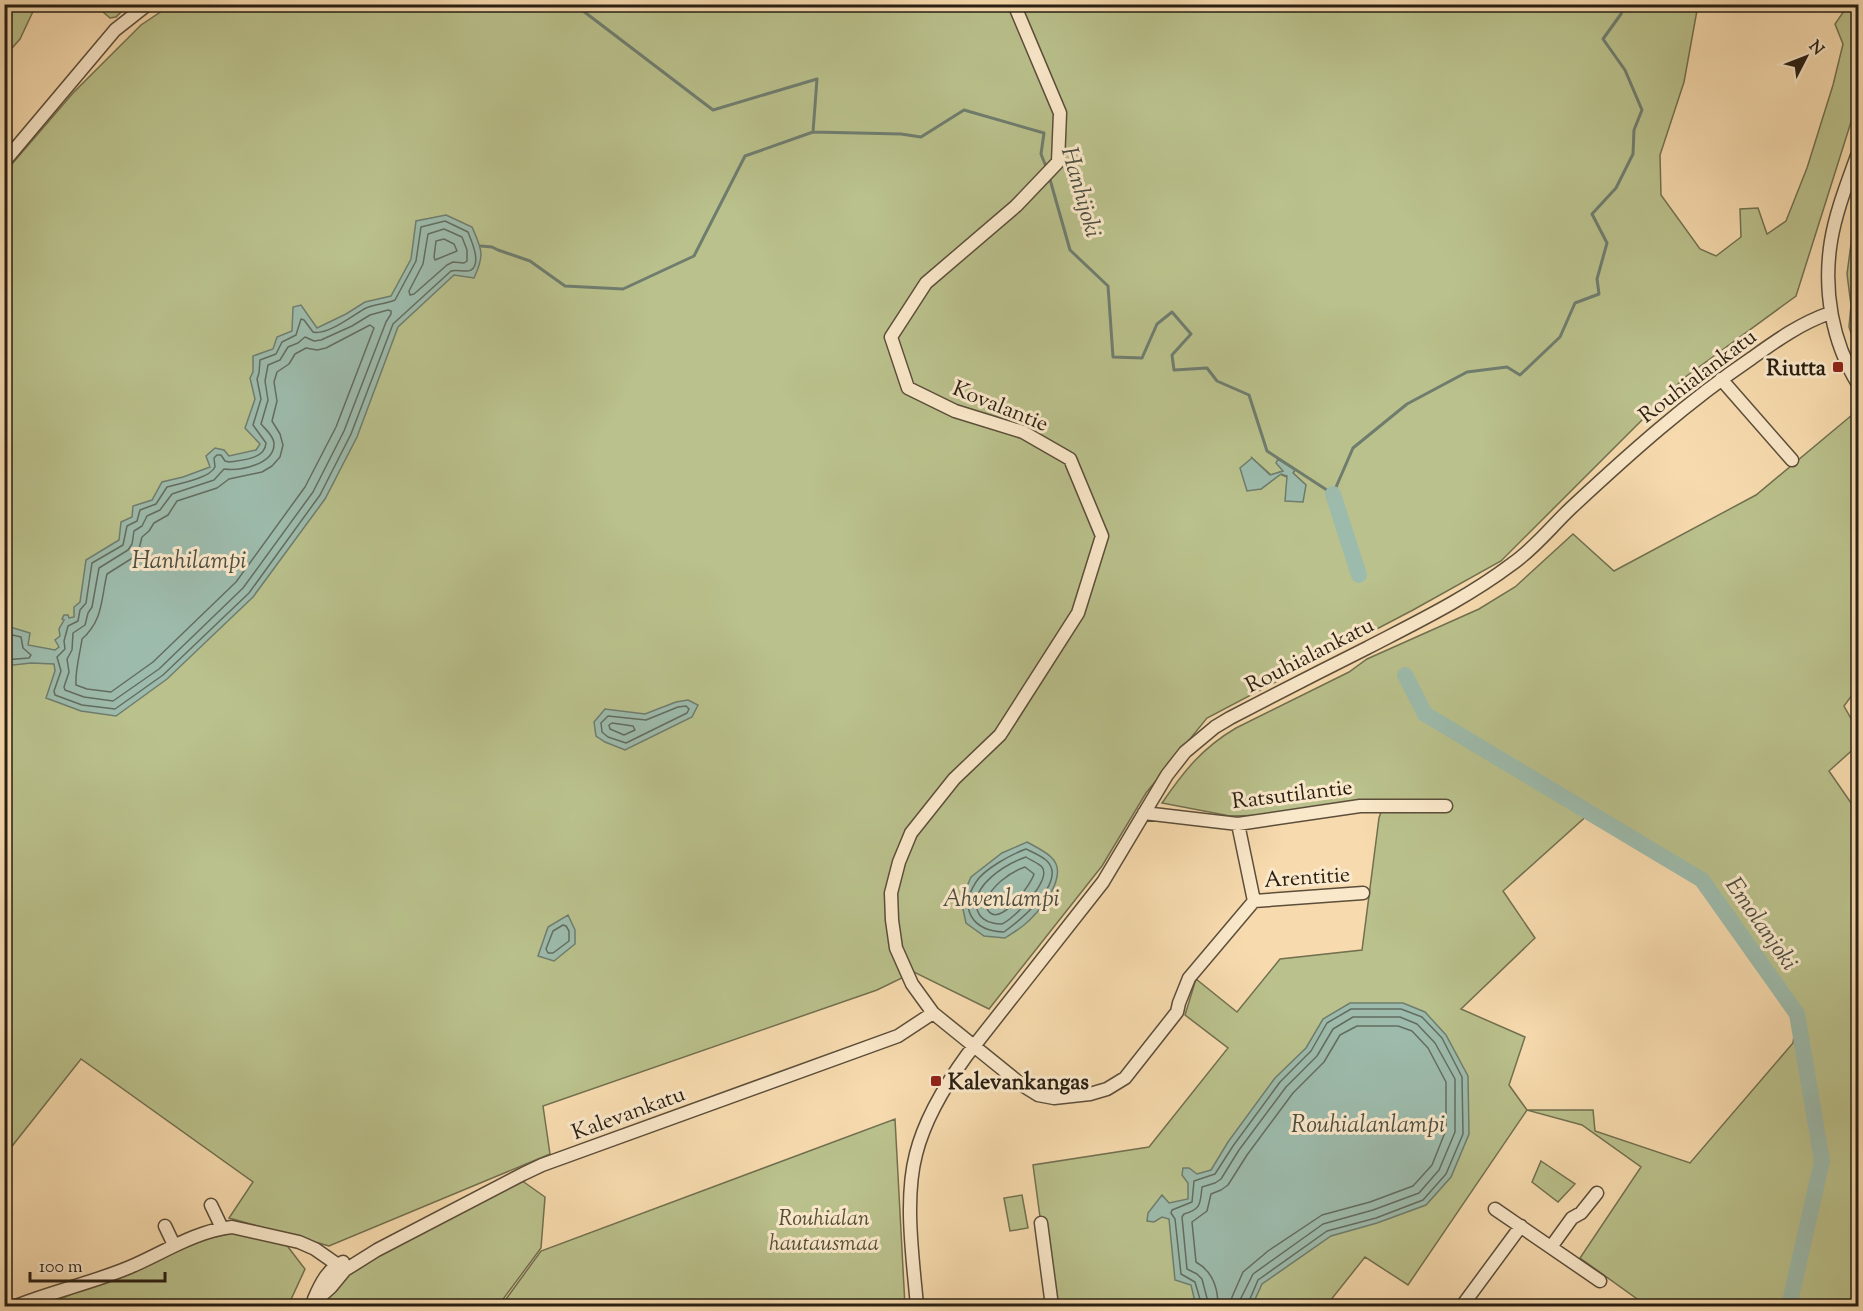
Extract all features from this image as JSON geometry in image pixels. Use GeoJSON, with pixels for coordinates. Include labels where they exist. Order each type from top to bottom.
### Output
{"type":"FeatureCollection","features":[{"type":"Feature","properties":{"kind":"street"},"geometry":{"type":"LineString","coordinates":[[4,162],[115,30],[148,4]]}},
{"type":"Feature","properties":{"kind":"street","name":"Kovalantie"},"geometry":{"type":"LineString","coordinates":[[1014,4],[1060,113],[1058,162],[1016,206],[926,283],[891,337],[908,388],[955,411],[1023,432],[1070,459],[1102,536],[1078,613],[1000,735],[954,779],[911,833],[899,862],[891,893],[896,948],[912,984],[933,1013],[1022,1085],[1038,1095],[1054,1098],[1090,1094],[1107,1089],[1125,1078],[1177,1012],[1189,978],[1254,901]]}},
{"type":"Feature","properties":{"kind":"street"},"geometry":{"type":"LineString","coordinates":[[1858,153],[1855,173],[1831,240],[1829,261],[1830,313],[1844,355],[1858,384]]}},
{"type":"Feature","properties":{"kind":"street","name":"Rouhialankatu"},"geometry":{"type":"LineString","coordinates":[[917,1306],[912,1254],[910,1187],[914,1161],[922,1134],[951,1077],[1103,882],[1167,775],[1185,752],[1215,727],[1251,707],[1458,601],[1531,550],[1568,511],[1660,427],[1721,379],[1795,328],[1830,313]]}},
{"type":"Feature","properties":{"kind":"street"},"geometry":{"type":"LineString","coordinates":[[1721,379],[1792,460]]}},
{"type":"Feature","properties":{"kind":"street","name":"Ratsutilantie"},"geometry":{"type":"LineString","coordinates":[[1144,813],[1238,824],[1360,806],[1446,806]]}},
{"type":"Feature","properties":{"kind":"street"},"geometry":{"type":"LineString","coordinates":[[1238,824],[1254,901]]}},
{"type":"Feature","properties":{"kind":"street","name":"Arentitie"},"geometry":{"type":"LineString","coordinates":[[1254,901],[1363,893]]}},
{"type":"Feature","properties":{"kind":"street","name":"Kalevankatu"},"geometry":{"type":"LineString","coordinates":[[341,1267],[542,1165],[898,1036],[933,1013]]}},
{"type":"Feature","properties":{"kind":"street"},"geometry":{"type":"LineString","coordinates":[[1551,1247],[1572,1218],[1581,1213],[1597,1193]]}},
{"type":"Feature","properties":{"kind":"street"},"geometry":{"type":"LineString","coordinates":[[211,1205],[222,1228]]}},
{"type":"Feature","properties":{"kind":"street"},"geometry":{"type":"LineString","coordinates":[[1495,1209],[1600,1281]]}},
{"type":"Feature","properties":{"kind":"street"},"geometry":{"type":"LineString","coordinates":[[1041,1223],[1052,1306]]}},
{"type":"Feature","properties":{"kind":"street"},"geometry":{"type":"LineString","coordinates":[[165,1226],[174,1245]]}},
{"type":"Feature","properties":{"kind":"street"},"geometry":{"type":"LineString","coordinates":[[1462,1306],[1521,1226]]}},
{"type":"Feature","properties":{"kind":"street"},"geometry":{"type":"LineString","coordinates":[[16,1306],[131,1267],[174,1245],[213,1230],[232,1227],[298,1242],[315,1249],[341,1267],[322,1281],[311,1305]]}},
{"type":"Feature","properties":{"kind":"green space"},"geometry":{"type":"Polygon","coordinates":[[[5,4],[36,5],[20,39],[5,56],[5,4]]]}},
{"type":"Feature","properties":{"kind":"green space"},"geometry":{"type":"Polygon","coordinates":[[[95,5],[128,5],[116,17],[110,18],[95,5]]]}},
{"type":"Feature","properties":{"kind":"green space"},"geometry":{"type":"Polygon","coordinates":[[[171,5],[1698,5],[1684,82],[1660,155],[1661,195],[1700,249],[1716,256],[1741,237],[1740,209],[1758,208],[1767,234],[1786,221],[1807,168],[1833,85],[1843,44],[1835,24],[1844,11],[1854,11],[1858,15],[1858,100],[1796,296],[1684,378],[1501,561],[1207,718],[1146,793],[1102,866],[989,1009],[914,972],[877,990],[543,1106],[550,1154],[329,1246],[229,1218],[253,1182],[81,1059],[5,1155],[5,172],[73,93],[141,25],[171,5]],[[1252,458],[1261,489],[1280,474],[1306,485],[1293,473],[1295,470],[1271,475],[1252,458]]]}},
{"type":"Feature","properties":{"kind":"green space"},"geometry":{"type":"Polygon","coordinates":[[[1858,214],[1858,354],[1849,327],[1851,305],[1847,274],[1853,229],[1858,214]]]}},
{"type":"Feature","properties":{"kind":"green space"},"geometry":{"type":"Polygon","coordinates":[[[1858,410],[1858,687],[1844,706],[1858,731],[1858,745],[1829,771],[1858,813],[1858,1306],[1647,1306],[1580,1258],[1641,1167],[1582,1125],[1527,1110],[1408,1285],[1365,1257],[1326,1306],[1052,1306],[1033,1165],[1149,1147],[1228,1048],[1185,1015],[1196,979],[1237,1012],[1280,959],[1362,950],[1379,818],[1383,806],[1277,815],[1230,816],[1162,803],[1186,770],[1203,752],[1236,728],[1349,672],[1367,659],[1479,609],[1515,587],[1573,534],[1614,571],[1756,495],[1858,410]],[[1590,813],[1503,891],[1535,938],[1461,1009],[1525,1037],[1509,1085],[1527,1110],[1593,1110],[1595,1131],[1690,1163],[1793,1043],[1797,1014],[1702,880],[1590,813]]]}},
{"type":"Feature","properties":{"kind":"green space","name":"Rouhialan hautausmaa"},"geometry":{"type":"Polygon","coordinates":[[[895,1119],[905,1306],[501,1306],[541,1251],[895,1119]]]}},
{"type":"Feature","properties":{"kind":"green space"},"geometry":{"type":"Polygon","coordinates":[[[1541,1161],[1575,1184],[1558,1202],[1532,1182],[1541,1161]]]}},
{"type":"Feature","properties":{"kind":"green space"},"geometry":{"type":"Polygon","coordinates":[[[521,1180],[545,1197],[541,1248],[498,1306],[320,1306],[344,1274],[521,1180]]]}},
{"type":"Feature","properties":{"kind":"green space"},"geometry":{"type":"Polygon","coordinates":[[[1022,1195],[1028,1228],[1010,1231],[1004,1198],[1022,1195]]]}},
{"type":"Feature","properties":{"kind":"green space"},"geometry":{"type":"Polygon","coordinates":[[[236,1232],[285,1243],[305,1269],[288,1306],[43,1306],[207,1239],[236,1232]]]}},
{"type":"Feature","properties":{"kind":"water","name":"Hanhilampi"},"geometry":{"type":"Polygon","coordinates":[[[446,215],[472,227],[481,252],[480,263],[474,278],[454,275],[398,327],[357,437],[325,499],[253,597],[167,679],[116,716],[81,711],[46,698],[55,671],[54,664],[31,663],[5,666],[5,628],[7,626],[30,633],[28,645],[55,650],[59,647],[55,640],[60,636],[59,629],[64,620],[62,619],[64,615],[68,615],[69,618],[74,617],[74,607],[80,602],[86,560],[119,540],[121,522],[132,517],[133,506],[152,500],[162,482],[210,467],[206,456],[215,448],[224,450],[229,456],[256,450],[260,444],[245,428],[255,399],[250,378],[253,372],[253,356],[273,349],[277,337],[292,331],[293,307],[301,305],[317,328],[365,302],[391,296],[411,259],[416,221],[446,215]]]}},
{"type":"Feature","properties":{"kind":"water"},"geometry":{"type":"Polygon","coordinates":[[[1252,458],[1270,475],[1283,471],[1276,463],[1278,459],[1295,470],[1293,473],[1306,485],[1303,502],[1285,501],[1287,476],[1281,474],[1261,489],[1247,491],[1240,468],[1252,458]]]}},
{"type":"Feature","properties":{"kind":"water"},"geometry":{"type":"Polygon","coordinates":[[[688,700],[698,705],[692,717],[625,750],[596,736],[594,722],[605,709],[645,714],[676,702],[688,700]]]}},
{"type":"Feature","properties":{"kind":"water","name":"Ahvenlampi"},"geometry":{"type":"Polygon","coordinates":[[[1027,842],[1049,855],[1056,865],[1057,874],[1051,893],[1022,927],[1005,938],[984,936],[966,923],[961,900],[971,877],[1002,853],[1027,842]]]}},
{"type":"Feature","properties":{"kind":"water"},"geometry":{"type":"Polygon","coordinates":[[[568,915],[575,930],[575,944],[554,961],[538,956],[548,927],[568,915]]]}},
{"type":"Feature","properties":{"kind":"water","name":"Rouhialanlampi"},"geometry":{"type":"Polygon","coordinates":[[[1350,1003],[1403,1003],[1425,1012],[1446,1035],[1468,1076],[1469,1134],[1451,1177],[1426,1205],[1377,1223],[1331,1236],[1262,1284],[1252,1306],[1196,1306],[1191,1285],[1175,1280],[1169,1219],[1162,1217],[1154,1222],[1147,1221],[1148,1213],[1162,1195],[1169,1203],[1188,1199],[1188,1183],[1182,1175],[1183,1168],[1189,1168],[1197,1174],[1211,1170],[1228,1142],[1275,1078],[1306,1048],[1323,1019],[1350,1003]]]}},
{"type":"Feature","properties":{"kind":"waterway"},"geometry":{"type":"LineString","coordinates":[[574,4],[713,110],[817,79],[813,132]]}},
{"type":"Feature","properties":{"kind":"waterway"},"geometry":{"type":"LineString","coordinates":[[1049,176],[1070,250],[1108,286],[1113,357],[1142,358],[1157,324],[1172,312],[1191,334],[1172,355],[1174,370],[1207,368],[1217,381],[1249,395],[1267,451],[1333,494],[1353,448],[1407,404],[1467,372],[1507,367],[1520,375],[1560,337],[1575,303],[1599,294],[1597,279],[1607,243],[1592,214],[1616,188],[1633,154],[1634,130],[1642,110],[1625,70],[1603,39],[1621,14],[1624,4]]}},
{"type":"Feature","properties":{"kind":"waterway","name":"Hanhijoki"},"geometry":{"type":"LineString","coordinates":[[481,246],[492,247],[530,261],[565,286],[623,289],[694,256],[745,156],[813,132],[901,134],[921,137],[964,110],[1044,133],[1041,154],[1047,169]]}},
{"type":"Feature","properties":{"kind":"waterway","name":"Hanhijoki"},"geometry":{"type":"LineString","coordinates":[[1333,494],[1359,575]]}},
{"type":"Feature","properties":{"kind":"waterway","name":"Emolanjoki"},"geometry":{"type":"LineString","coordinates":[[1405,675],[1425,714],[1702,880],[1797,1014],[1822,1161],[1789,1306]]}},
{"type":"Feature","properties":{"kind":"place","name":"Riutta"},"geometry":{"type":"Point","coordinates":[1838,367]}},
{"type":"Feature","properties":{"kind":"place","name":"Kalevankangas"},"geometry":{"type":"Point","coordinates":[936,1081]}}]}
